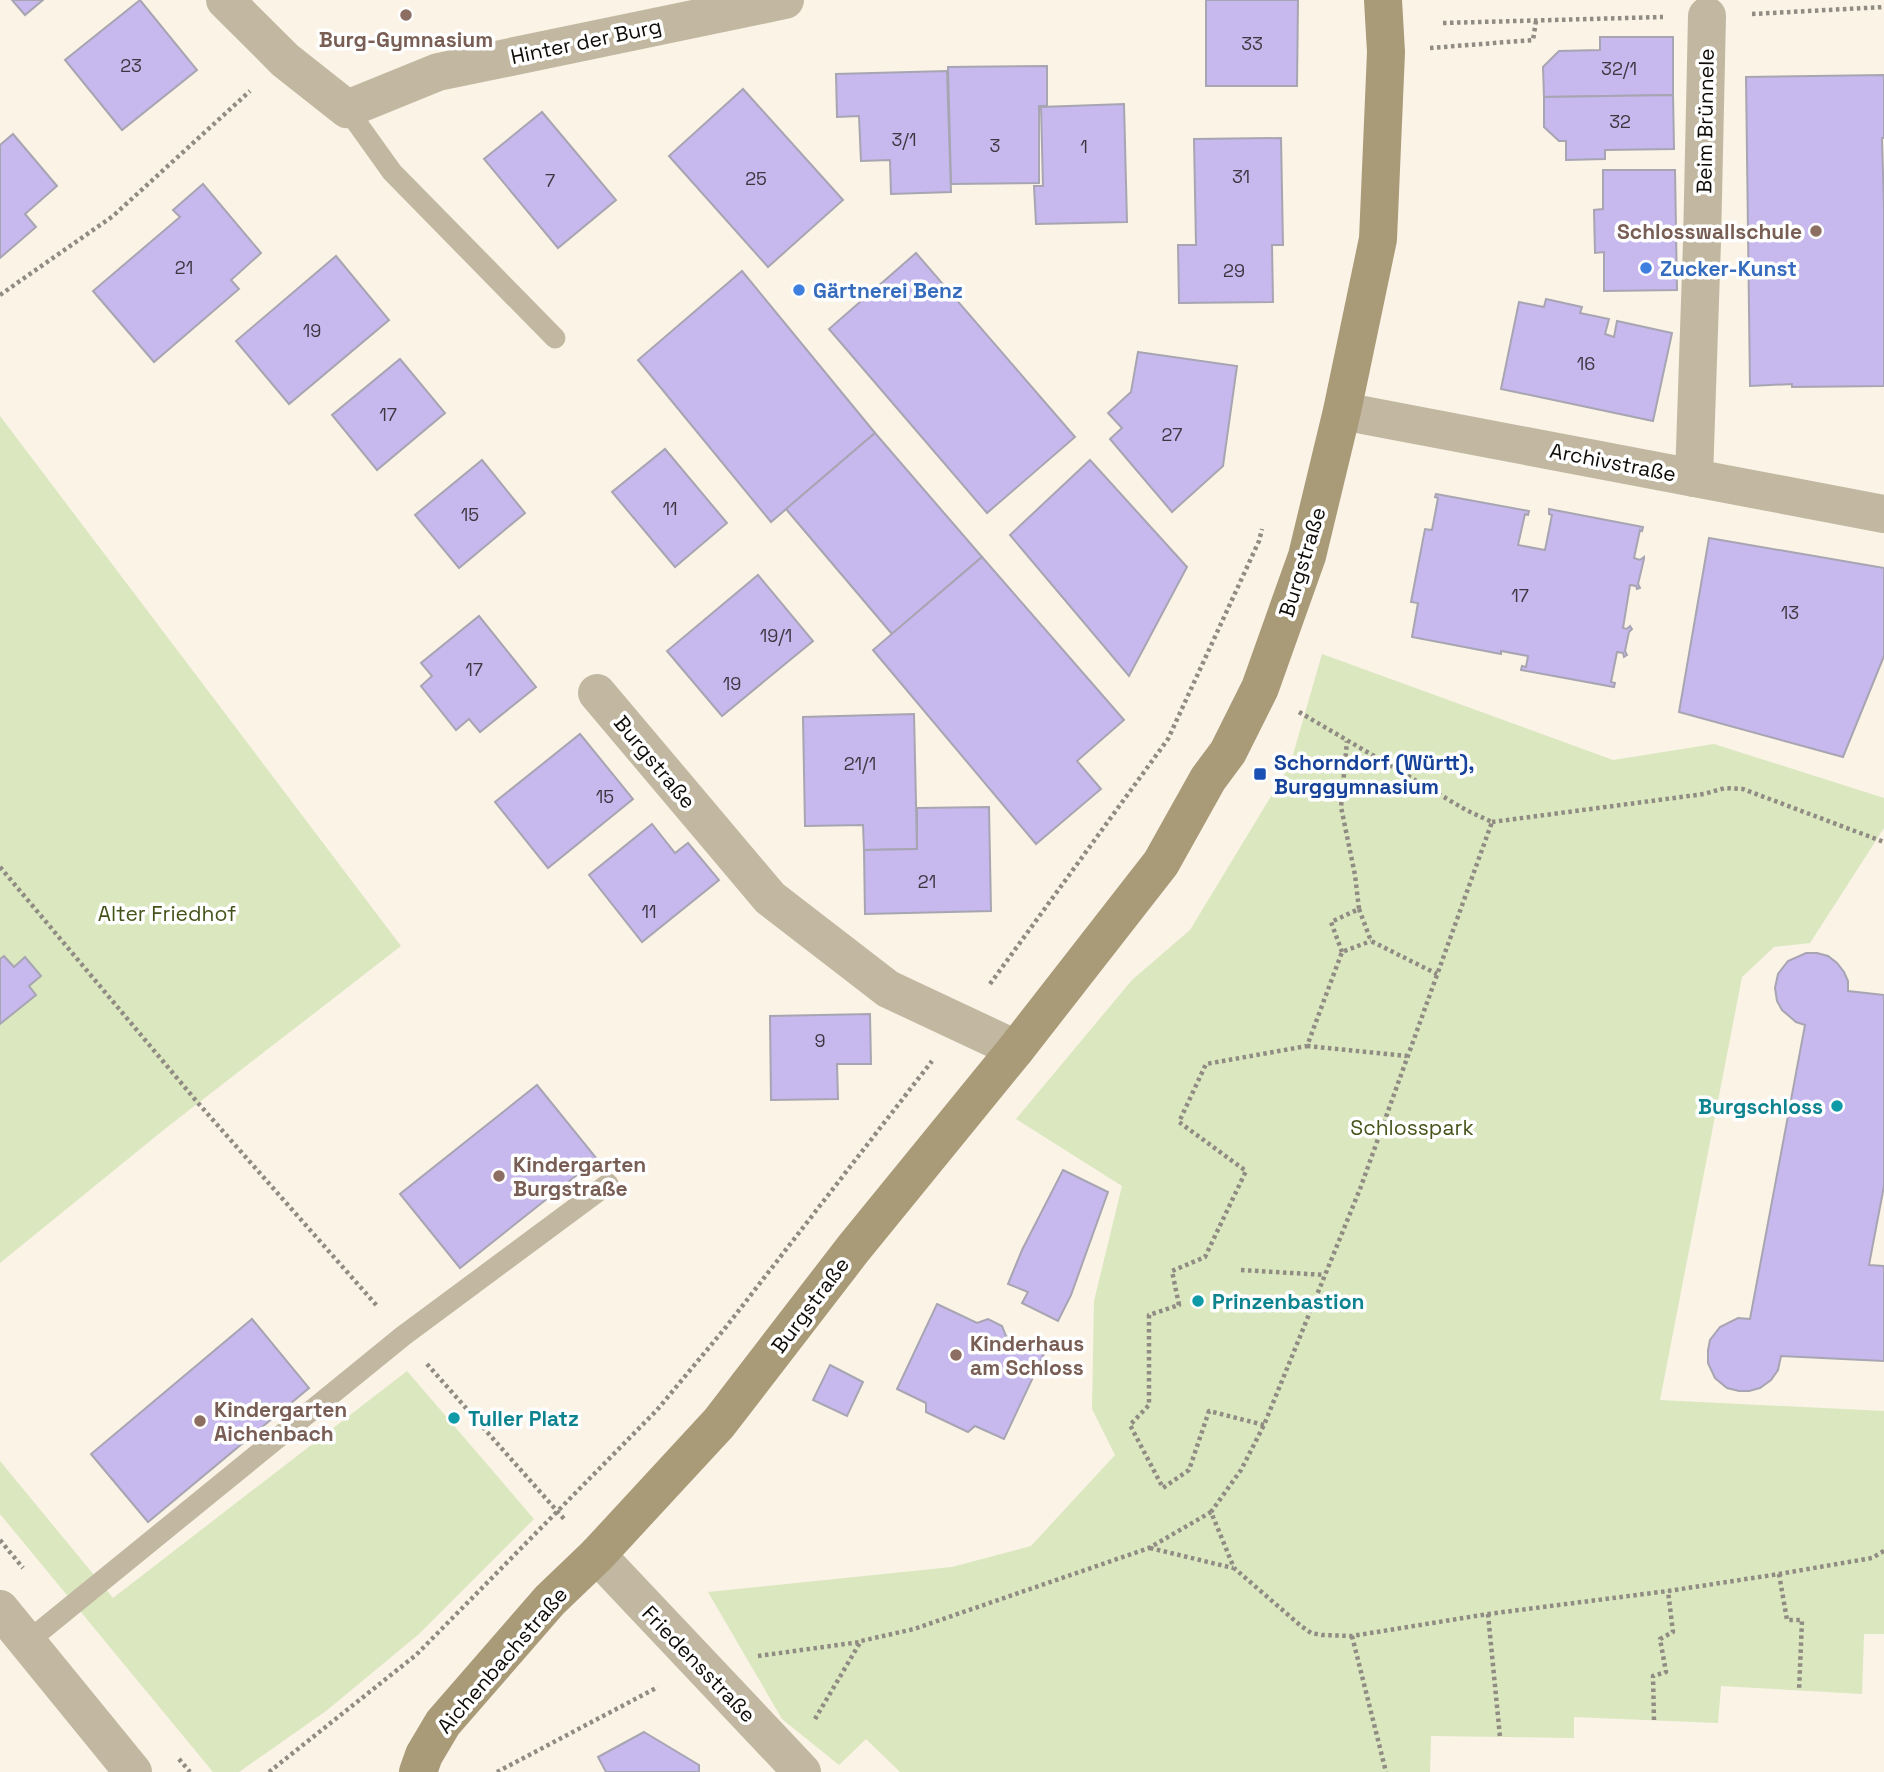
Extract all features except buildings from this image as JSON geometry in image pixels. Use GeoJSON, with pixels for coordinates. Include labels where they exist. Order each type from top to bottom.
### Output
{"type":"FeatureCollection","features":[{"type":"Feature","properties":{"kind":"main road","name":"Burgstraße"},"geometry":{"type":"LineString","coordinates":[[597,1555],[719,1423],[853,1249],[1016,1049],[1161,863],[1208,779],[1228,752],[1260,688],[1307,556],[1342,411],[1378,239],[1386,52],[1383,0]]}},
{"type":"Feature","properties":{"kind":"main road","name":"Aichenbachstraße"},"geometry":{"type":"LineString","coordinates":[[418,1772],[424,1755],[443,1723],[550,1600],[597,1555]]}},
{"type":"Feature","properties":{"kind":"street"},"geometry":{"type":"LineString","coordinates":[[225,0],[285,60],[347,109]]}},
{"type":"Feature","properties":{"kind":"street","name":"Hinter der Burg"},"geometry":{"type":"LineString","coordinates":[[347,109],[438,72],[785,0]]}},
{"type":"Feature","properties":{"kind":"street","name":"Beim Brünnele"},"geometry":{"type":"LineString","coordinates":[[1694,478],[1707,16]]}},
{"type":"Feature","properties":{"kind":"street","name":"Archivstraße"},"geometry":{"type":"LineString","coordinates":[[1342,411],[1884,514]]}},
{"type":"Feature","properties":{"kind":"street","name":"Burgstraße"},"geometry":{"type":"LineString","coordinates":[[597,693],[770,898],[888,989],[1016,1049]]}},
{"type":"Feature","properties":{"kind":"street","name":"Friedensstraße"},"geometry":{"type":"LineString","coordinates":[[597,1555],[797,1766]]}},
{"type":"Feature","properties":{"kind":"street"},"geometry":{"type":"LineString","coordinates":[[0,1609],[133,1772]]}},
{"type":"Feature","properties":{"kind":"lane"},"geometry":{"type":"LineString","coordinates":[[347,109],[392,172],[555,338]]}},
{"type":"Feature","properties":{"kind":"lane"},"geometry":{"type":"LineString","coordinates":[[27,1642],[403,1336],[608,1184]]}},
{"type":"Feature","properties":{"kind":"path"},"geometry":{"type":"LineString","coordinates":[[1791,13],[1884,7]]}},
{"type":"Feature","properties":{"kind":"path"},"geometry":{"type":"LineString","coordinates":[[1440,47],[1533,40],[1536,21],[1443,23]]}},
{"type":"Feature","properties":{"kind":"path"},"geometry":{"type":"LineString","coordinates":[[0,295],[113,216],[285,60]]}},
{"type":"Feature","properties":{"kind":"path"},"geometry":{"type":"LineString","coordinates":[[269,1772],[416,1655],[657,1410],[718,1338],[961,1024],[1168,738],[1263,528]]}},
{"type":"Feature","properties":{"kind":"path"},"geometry":{"type":"LineString","coordinates":[[1260,688],[1466,810],[1492,822],[1704,794],[1725,788],[1743,789],[1759,794],[1884,842]]}},
{"type":"Feature","properties":{"kind":"path"},"geometry":{"type":"LineString","coordinates":[[1347,741],[1341,807],[1359,909],[1371,941],[1437,974]]}},
{"type":"Feature","properties":{"kind":"path"},"geometry":{"type":"LineString","coordinates":[[497,1772],[699,1664],[861,1642],[914,1629],[1149,1548],[1211,1512],[1241,1470],[1264,1425],[1360,1189],[1492,822]]}},
{"type":"Feature","properties":{"kind":"path"},"geometry":{"type":"LineString","coordinates":[[0,867],[190,1093],[557,1513]]}},
{"type":"Feature","properties":{"kind":"path"},"geometry":{"type":"LineString","coordinates":[[1307,1046],[1342,952],[1331,922],[1359,909]]}},
{"type":"Feature","properties":{"kind":"path"},"geometry":{"type":"LineString","coordinates":[[1342,952],[1371,941]]}},
{"type":"Feature","properties":{"kind":"path"},"geometry":{"type":"LineString","coordinates":[[1264,1425],[1209,1411],[1189,1470],[1163,1488],[1130,1425],[1149,1405],[1149,1315],[1179,1305],[1172,1271],[1205,1257],[1246,1171],[1179,1122],[1206,1064],[1307,1046],[1407,1056]]}},
{"type":"Feature","properties":{"kind":"path"},"geometry":{"type":"LineString","coordinates":[[1241,1270],[1325,1275]]}},
{"type":"Feature","properties":{"kind":"path"},"geometry":{"type":"LineString","coordinates":[[1211,1512],[1234,1568]]}},
{"type":"Feature","properties":{"kind":"path"},"geometry":{"type":"LineString","coordinates":[[1149,1548],[1234,1568],[1311,1633],[1352,1636],[1488,1614],[1779,1574],[1872,1558],[1884,1551]]}},
{"type":"Feature","properties":{"kind":"path"},"geometry":{"type":"LineString","coordinates":[[1779,1574],[1787,1620],[1802,1620],[1800,1691]]}},
{"type":"Feature","properties":{"kind":"path"},"geometry":{"type":"LineString","coordinates":[[1654,1720],[1653,1676],[1666,1672],[1660,1639],[1674,1632],[1668,1591]]}},
{"type":"Feature","properties":{"kind":"path"},"geometry":{"type":"LineString","coordinates":[[1488,1614],[1500,1737]]}},
{"type":"Feature","properties":{"kind":"path"},"geometry":{"type":"LineString","coordinates":[[1352,1636],[1386,1772]]}},
{"type":"Feature","properties":{"kind":"path"},"geometry":{"type":"LineString","coordinates":[[797,1766],[861,1642]]}},
{"type":"Feature","properties":{"kind":"green space","name":"Alter Friedhof"},"geometry":{"type":"Polygon","coordinates":[[[0,416],[401,946],[166,1128],[0,1263],[0,416]]]}},
{"type":"Feature","properties":{"kind":"green space","name":"Schlosspark"},"geometry":{"type":"Polygon","coordinates":[[[1322,654],[1613,760],[1714,744],[1884,798],[1884,828],[1810,943],[1774,947],[1742,977],[1660,1400],[1884,1411],[1884,1634],[1864,1634],[1862,1694],[1721,1686],[1718,1723],[1574,1717],[1574,1738],[1431,1736],[1430,1772],[900,1772],[866,1739],[839,1765],[782,1719],[708,1592],[952,1567],[1031,1546],[1115,1455],[1092,1409],[1094,1301],[1122,1186],[1016,1119],[1132,980],[1190,930],[1290,765],[1322,654]]]}},
{"type":"Feature","properties":{"kind":"green space"},"geometry":{"type":"Polygon","coordinates":[[[407,1371],[534,1519],[419,1634],[326,1711],[239,1772],[213,1772],[0,1514],[0,1461],[113,1598],[407,1371]]]}},
{"type":"Feature","properties":{"kind":"place","name":"Burg-Gymnasium"},"geometry":{"type":"Point","coordinates":[406,15]}},
{"type":"Feature","properties":{"kind":"place","name":"Schlosswallschule"},"geometry":{"type":"Point","coordinates":[1816,231]}},
{"type":"Feature","properties":{"kind":"place","name":"Zucker-Kunst"},"geometry":{"type":"Point","coordinates":[1646,268]}},
{"type":"Feature","properties":{"kind":"place","name":"Gärtnerei Benz"},"geometry":{"type":"Point","coordinates":[799,290]}},
{"type":"Feature","properties":{"kind":"place","name":"Schorndorf (Württ), Burggymnasium"},"geometry":{"type":"Point","coordinates":[1260,774]}},
{"type":"Feature","properties":{"kind":"place","name":"Burgschloss"},"geometry":{"type":"Point","coordinates":[1837,1106]}},
{"type":"Feature","properties":{"kind":"place","name":"Kindergarten Burgstraße"},"geometry":{"type":"Point","coordinates":[499,1176]}},
{"type":"Feature","properties":{"kind":"place","name":"Prinzenbastion"},"geometry":{"type":"Point","coordinates":[1198,1301]}},
{"type":"Feature","properties":{"kind":"place","name":"Kinderhaus am Schloss"},"geometry":{"type":"Point","coordinates":[956,1355]}},
{"type":"Feature","properties":{"kind":"place","name":"Tuller Platz"},"geometry":{"type":"Point","coordinates":[454,1418]}},
{"type":"Feature","properties":{"kind":"place","name":"Kindergarten Aichenbach"},"geometry":{"type":"Point","coordinates":[200,1421]}}]}
